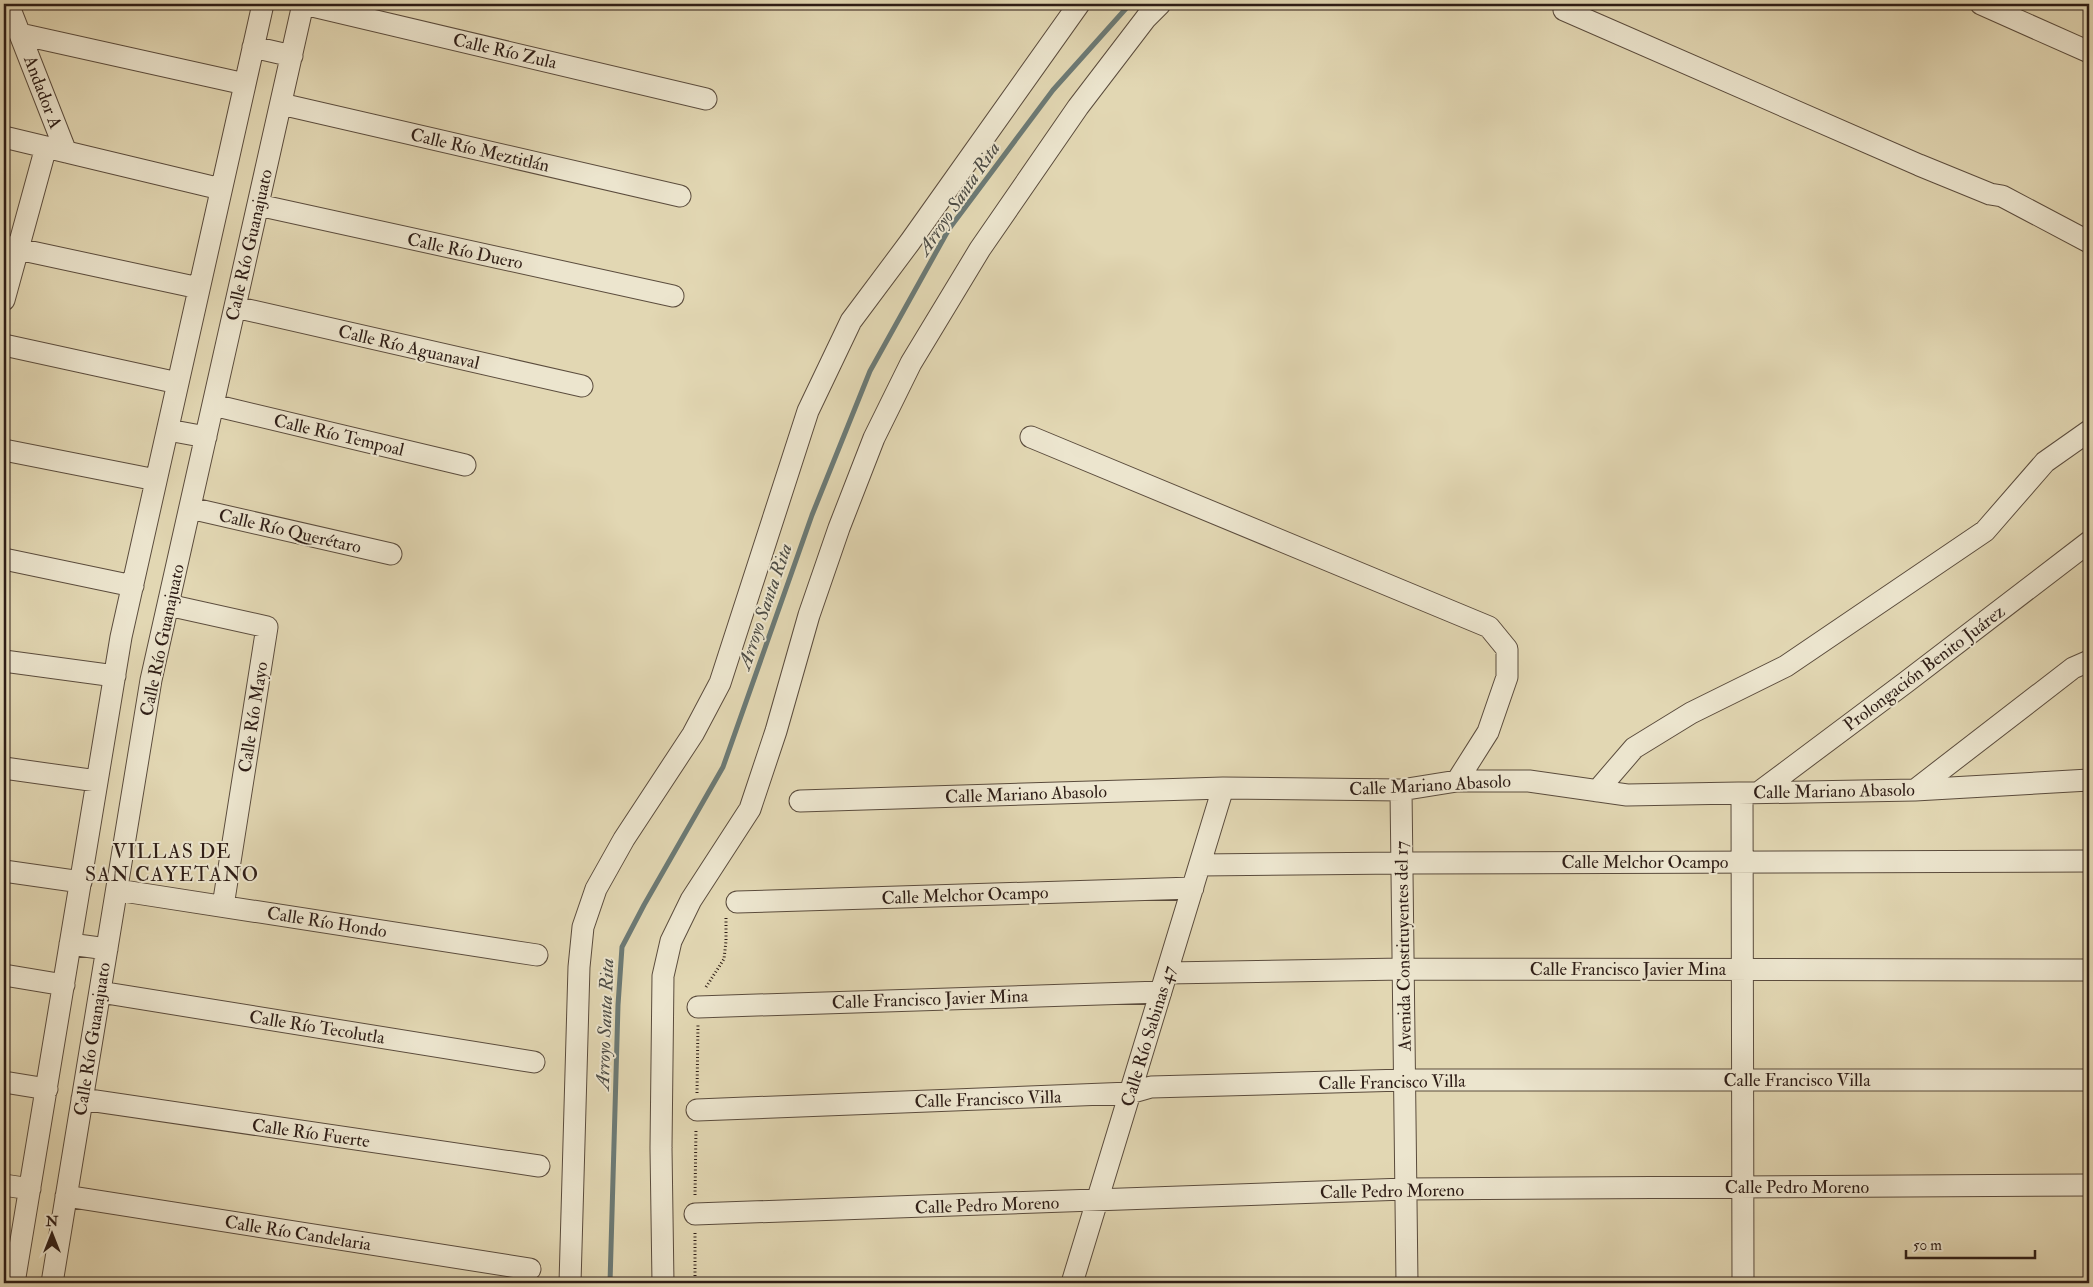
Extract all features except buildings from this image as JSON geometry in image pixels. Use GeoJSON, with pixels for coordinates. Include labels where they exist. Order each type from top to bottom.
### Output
{"type":"FeatureCollection","features":[{"type":"Feature","properties":{"kind":"street","name":"Andador A"},"geometry":{"type":"LineString","coordinates":[[8,4],[20,34],[56,150]]}},
{"type":"Feature","properties":{"kind":"street","name":"Calle Río Guanajuato"},"geometry":{"type":"LineString","coordinates":[[14,1283],[115,676],[156,480],[263,4]]}},
{"type":"Feature","properties":{"kind":"street","name":"Calle Río Guanajuato"},"geometry":{"type":"LineString","coordinates":[[52,1283],[152,680],[304,4]]}},
{"type":"Feature","properties":{"kind":"street","name":"Calle Río Zula"},"geometry":{"type":"LineString","coordinates":[[304,4],[706,99]]}},
{"type":"Feature","properties":{"kind":"street"},"geometry":{"type":"LineString","coordinates":[[570,1283],[579,967],[583,928],[596,889],[624,839],[693,734],[720,683],[808,411],[851,320],[910,242],[1080,4]]}},
{"type":"Feature","properties":{"kind":"street"},"geometry":{"type":"LineString","coordinates":[[663,1283],[661,1148],[663,986],[670,942],[691,900],[750,808],[776,731],[809,615],[839,528],[874,438],[911,363],[980,249],[1072,115],[1146,18],[1160,4]]}},
{"type":"Feature","properties":{"kind":"street"},"geometry":{"type":"LineString","coordinates":[[1981,4],[2089,52]]}},
{"type":"Feature","properties":{"kind":"street"},"geometry":{"type":"LineString","coordinates":[[1564,10],[1919,165],[1990,194],[2002,196],[2089,242]]}},
{"type":"Feature","properties":{"kind":"street"},"geometry":{"type":"LineString","coordinates":[[20,34],[245,84]]}},
{"type":"Feature","properties":{"kind":"street"},"geometry":{"type":"LineString","coordinates":[[253,47],[292,56]]}},
{"type":"Feature","properties":{"kind":"street","name":"Calle Río Meztitlán"},"geometry":{"type":"LineString","coordinates":[[281,104],[680,196]]}},
{"type":"Feature","properties":{"kind":"street"},"geometry":{"type":"LineString","coordinates":[[4,137],[221,189]]}},
{"type":"Feature","properties":{"kind":"street"},"geometry":{"type":"LineString","coordinates":[[4,300],[11,248],[56,150]]}},
{"type":"Feature","properties":{"kind":"street","name":"Calle Río Duero"},"geometry":{"type":"LineString","coordinates":[[258,205],[673,296]]}},
{"type":"Feature","properties":{"kind":"street"},"geometry":{"type":"LineString","coordinates":[[11,248],[199,288]]}},
{"type":"Feature","properties":{"kind":"street","name":"Calle Río Aguanaval"},"geometry":{"type":"LineString","coordinates":[[235,307],[582,386]]}},
{"type":"Feature","properties":{"kind":"street"},"geometry":{"type":"LineString","coordinates":[[4,345],[178,383]]}},
{"type":"Feature","properties":{"kind":"street","name":"Calle Río Tempoal"},"geometry":{"type":"LineString","coordinates":[[213,405],[465,465]]}},
{"type":"Feature","properties":{"kind":"street"},"geometry":{"type":"LineString","coordinates":[[168,430],[206,438]]}},
{"type":"Feature","properties":{"kind":"street"},"geometry":{"type":"LineString","coordinates":[[1597,791],[1634,748],[1691,713],[1786,666],[1985,531],[2045,462],[2089,431]]}},
{"type":"Feature","properties":{"kind":"street"},"geometry":{"type":"LineString","coordinates":[[1031,437],[1489,627],[1507,649],[1507,677],[1488,732],[1458,781]]}},
{"type":"Feature","properties":{"kind":"street"},"geometry":{"type":"LineString","coordinates":[[4,450],[156,480]]}},
{"type":"Feature","properties":{"kind":"street","name":"Calle Río Querétaro"},"geometry":{"type":"LineString","coordinates":[[190,508],[391,554]]}},
{"type":"Feature","properties":{"kind":"street","name":"Prolongación Benito Juárez"},"geometry":{"type":"LineString","coordinates":[[1750,793],[1905,683],[2089,542]]}},
{"type":"Feature","properties":{"kind":"street"},"geometry":{"type":"LineString","coordinates":[[4,559],[133,586]]}},
{"type":"Feature","properties":{"kind":"street","name":"Calle Río Mayo"},"geometry":{"type":"LineString","coordinates":[[168,605],[267,627],[223,906]]}},
{"type":"Feature","properties":{"kind":"street"},"geometry":{"type":"LineString","coordinates":[[4,661],[115,676]]}},
{"type":"Feature","properties":{"kind":"street"},"geometry":{"type":"LineString","coordinates":[[1915,790],[2073,668],[2089,661]]}},
{"type":"Feature","properties":{"kind":"street"},"geometry":{"type":"LineString","coordinates":[[4,768],[97,782]]}},
{"type":"Feature","properties":{"kind":"street","name":"Calle Mariano Abasolo"},"geometry":{"type":"LineString","coordinates":[[800,801],[1224,788],[1401,790],[1458,781],[1529,781],[1627,795],[1915,790],[2089,780]]}},
{"type":"Feature","properties":{"kind":"street","name":"Calle Río Sabinas 47"},"geometry":{"type":"LineString","coordinates":[[1072,1283],[1224,788]]}},
{"type":"Feature","properties":{"kind":"street","name":"Avenida Constituyentes del 17"},"geometry":{"type":"LineString","coordinates":[[1401,790],[1407,1283]]}},
{"type":"Feature","properties":{"kind":"street"},"geometry":{"type":"LineString","coordinates":[[1743,1283],[1742,862],[1750,793]]}},
{"type":"Feature","properties":{"kind":"street","name":"Calle Melchor Ocampo"},"geometry":{"type":"LineString","coordinates":[[1200,865],[2089,861]]}},
{"type":"Feature","properties":{"kind":"street"},"geometry":{"type":"LineString","coordinates":[[4,871],[81,882]]}},
{"type":"Feature","properties":{"kind":"street","name":"Calle Melchor Ocampo"},"geometry":{"type":"LineString","coordinates":[[737,902],[1193,888]]}},
{"type":"Feature","properties":{"kind":"street","name":"Calle Río Hondo"},"geometry":{"type":"LineString","coordinates":[[117,890],[537,955]]}},
{"type":"Feature","properties":{"kind":"street"},"geometry":{"type":"LineString","coordinates":[[70,944],[107,950]]}},
{"type":"Feature","properties":{"kind":"street","name":"Calle Francisco Javier Mina"},"geometry":{"type":"LineString","coordinates":[[698,1007],[1403,969],[2089,970]]}},
{"type":"Feature","properties":{"kind":"street"},"geometry":{"type":"LineString","coordinates":[[4,975],[64,985]]}},
{"type":"Feature","properties":{"kind":"street","name":"Calle Río Tecolutla"},"geometry":{"type":"LineString","coordinates":[[100,992],[534,1062]]}},
{"type":"Feature","properties":{"kind":"street","name":"Calle Francisco Villa"},"geometry":{"type":"LineString","coordinates":[[697,1110],[1130,1093],[1151,1087],[1404,1080],[2089,1080]]}},
{"type":"Feature","properties":{"kind":"street"},"geometry":{"type":"LineString","coordinates":[[4,1082],[46,1089]]}},
{"type":"Feature","properties":{"kind":"street","name":"Calle Río Fuerte"},"geometry":{"type":"LineString","coordinates":[[82,1099],[539,1166]]}},
{"type":"Feature","properties":{"kind":"street"},"geometry":{"type":"LineString","coordinates":[[4,1185],[30,1189]]}},
{"type":"Feature","properties":{"kind":"street","name":"Calle Pedro Moreno"},"geometry":{"type":"LineString","coordinates":[[695,1214],[1405,1189],[2089,1185]]}},
{"type":"Feature","properties":{"kind":"street","name":"Calle Río Candelaria"},"geometry":{"type":"LineString","coordinates":[[66,1196],[530,1270]]}},
{"type":"Feature","properties":{"kind":"path"},"geometry":{"type":"LineString","coordinates":[[694,1283],[698,1007],[700,996],[724,959],[726,941],[725,920],[728,908],[737,902]]}},
{"type":"Feature","properties":{"kind":"waterway","name":"Arroyo Santa Rita"},"geometry":{"type":"LineString","coordinates":[[610,1283],[618,1005],[622,947],[723,767],[812,515],[870,371],[949,229],[1053,90],[1130,4]]}},
{"type":"Feature","properties":{"kind":"district","name":"VILLAS DE SAN CAYETANO"},"geometry":{"type":"Point","coordinates":[172,862]}}]}
